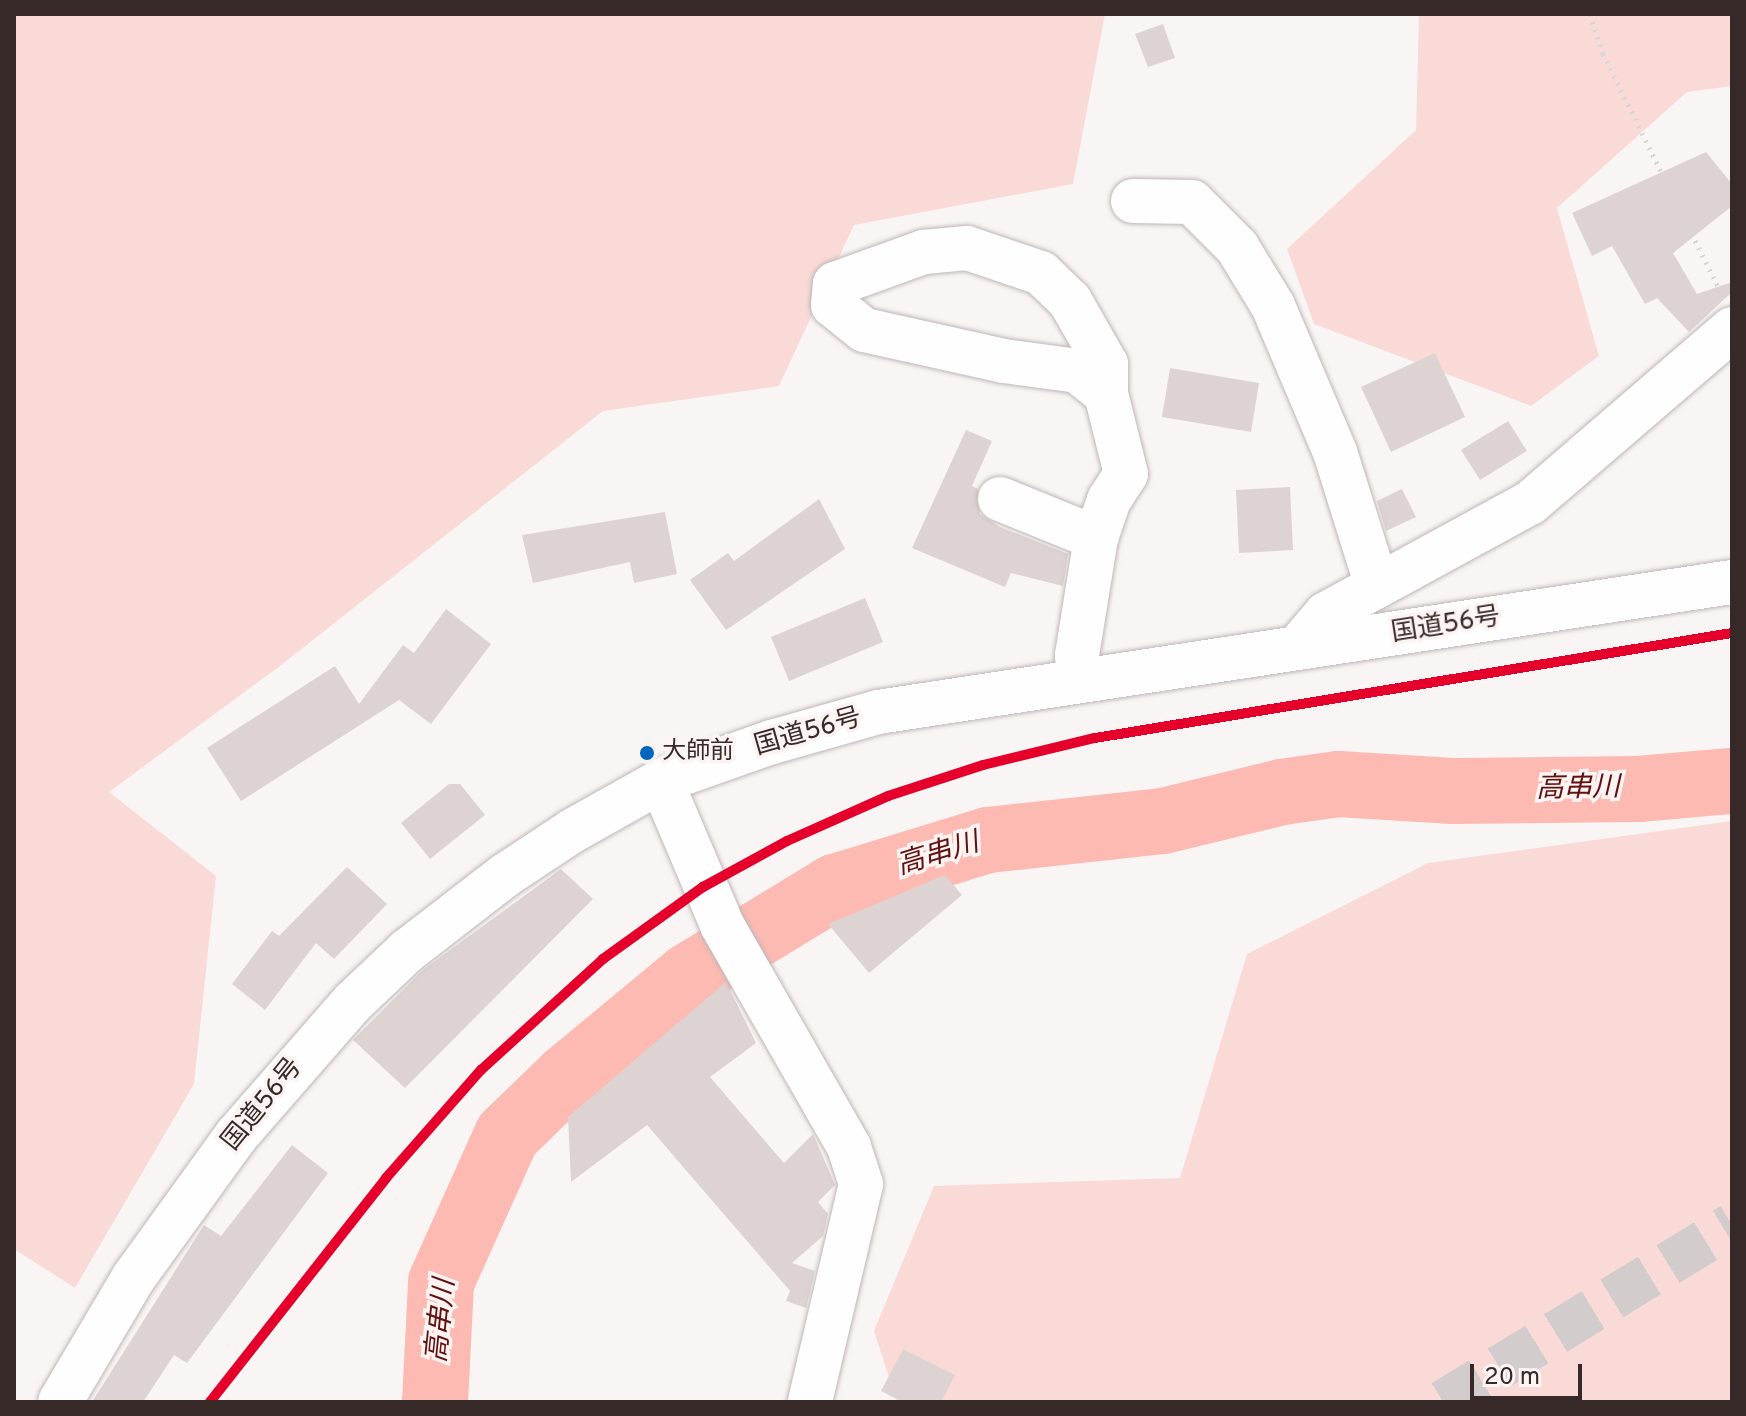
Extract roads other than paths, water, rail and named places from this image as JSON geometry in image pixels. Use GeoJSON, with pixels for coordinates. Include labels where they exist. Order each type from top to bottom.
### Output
{"type":"FeatureCollection","features":[{"type":"Feature","properties":{"kind":"main road"},"geometry":{"type":"LineString","coordinates":[[1133,201],[1192,202],[1237,247],[1273,306],[1329,437],[1377,586]]}},
{"type":"Feature","properties":{"kind":"main road"},"geometry":{"type":"LineString","coordinates":[[1078,679],[1077,655],[1096,538],[1109,500],[1126,474],[1106,394],[1106,364],[1070,301],[1041,273],[967,248],[924,252],[835,284],[833,305],[864,330],[1004,361],[1078,371],[1106,394]]}},
{"type":"Feature","properties":{"kind":"main road"},"geometry":{"type":"LineString","coordinates":[[1297,648],[1326,614],[1530,503],[1729,315]]}},
{"type":"Feature","properties":{"kind":"main road"},"geometry":{"type":"LineString","coordinates":[[1000,499],[1096,538]]}},
{"type":"Feature","properties":{"kind":"main road","name":"国道56号"},"geometry":{"type":"LineString","coordinates":[[60,1402],[134,1277],[236,1136],[353,1002],[407,951],[504,876],[661,781],[772,742],[878,712],[1078,679],[1732,582]]}},
{"type":"Feature","properties":{"kind":"main road"},"geometry":{"type":"LineString","coordinates":[[661,781],[722,925],[849,1147],[861,1184],[810,1402]]}},
{"type":"Feature","properties":{"kind":"waterway","name":"高串川"},"geometry":{"type":"LineString","coordinates":[[435,1402],[441,1282],[507,1135],[567,1077],[689,976],[835,887],[988,840],[1163,821],[1282,792],[1338,784],[1453,791],[1638,789],[1732,781]]}},
{"type":"Feature","properties":{"kind":"tunnel"},"geometry":{"type":"LineString","coordinates":[[1443,1402],[1732,1225]]}},
{"type":"Feature","properties":{"kind":"place","name":"大師前"},"geometry":{"type":"Point","coordinates":[647,753]}}]}
